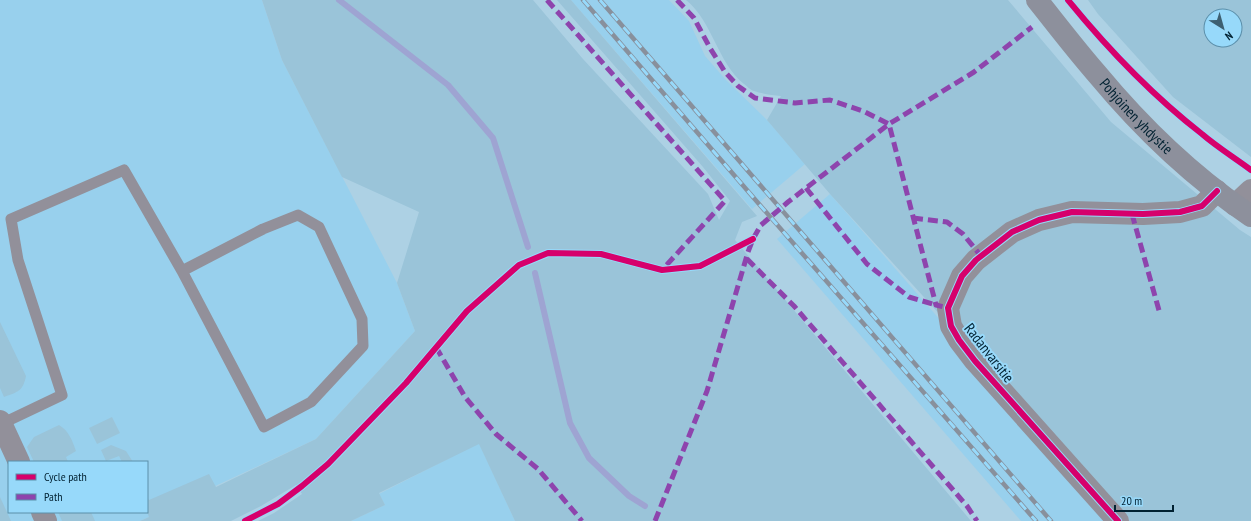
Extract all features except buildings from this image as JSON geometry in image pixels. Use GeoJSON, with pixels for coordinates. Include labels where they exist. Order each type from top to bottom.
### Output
{"type":"FeatureCollection","features":[{"type":"Feature","properties":{"kind":"main road","name":"Pohjoinen yhdystie"},"geometry":{"type":"LineString","coordinates":[[1037,0],[1126,107],[1185,165],[1243,210]]}},
{"type":"Feature","properties":{"kind":"street"},"geometry":{"type":"LineString","coordinates":[[1243,210],[1251,190]]}},
{"type":"Feature","properties":{"kind":"street","name":"Radanvarsitie"},"geometry":{"type":"LineString","coordinates":[[1118,521],[974,361],[951,326],[948,308],[962,276],[976,260],[1012,232],[1038,220],[1072,212],[1143,214],[1180,212],[1202,206],[1217,191]]}},
{"type":"Feature","properties":{"kind":"street"},"geometry":{"type":"LineString","coordinates":[[1,423],[19,461]]}},
{"type":"Feature","properties":{"kind":"lane"},"geometry":{"type":"LineString","coordinates":[[1,423],[62,395],[18,260],[11,219],[124,170],[182,270],[264,427],[311,402],[363,346],[362,319],[319,226],[298,215],[263,229],[182,270]]}},
{"type":"Feature","properties":{"kind":"shaded area"},"geometry":{"type":"Polygon","coordinates":[[[0,0],[262,0],[282,60],[397,283],[415,331],[316,439],[140,521],[0,521],[0,0]]]}},
{"type":"Feature","properties":{"kind":"shaded area"},"geometry":{"type":"Polygon","coordinates":[[[262,0],[533,0],[583,59],[708,194],[719,220],[730,201],[703,167],[557,0],[571,0],[757,216],[742,222],[735,240],[971,521],[515,521],[479,444],[379,493],[385,505],[351,521],[258,521],[274,513],[302,494],[296,485],[261,506],[231,521],[140,521],[149,517],[147,513],[148,498],[149,500],[209,474],[216,487],[316,439],[415,331],[397,283],[419,212],[342,177],[282,60],[262,0]]]}},
{"type":"Feature","properties":{"kind":"shaded area"},"geometry":{"type":"Polygon","coordinates":[[[571,0],[669,0],[689,21],[705,56],[726,80],[767,120],[805,164],[752,209],[571,0]]]}},
{"type":"Feature","properties":{"kind":"shaded area"},"geometry":{"type":"Polygon","coordinates":[[[686,0],[1008,0],[1111,122],[1240,230],[1251,237],[1251,521],[1128,521],[830,194],[767,120],[781,96],[764,94],[750,89],[735,75],[727,65],[703,19],[686,0]]]}},
{"type":"Feature","properties":{"kind":"shaded area"},"geometry":{"type":"Polygon","coordinates":[[[1088,0],[1251,0],[1251,157],[1173,97],[1098,14],[1088,0]]]}},
{"type":"Feature","properties":{"kind":"shaded area"},"geometry":{"type":"Polygon","coordinates":[[[830,194],[1116,521],[1021,521],[777,239],[830,194]]]}},
{"type":"Feature","properties":{"kind":"shaded area"},"geometry":{"type":"Polygon","coordinates":[[[0,322],[26,376],[23,385],[19,390],[4,397],[0,388],[0,322]]]}},
{"type":"Feature","properties":{"kind":"shaded area"},"geometry":{"type":"Polygon","coordinates":[[[112,417],[120,433],[97,444],[89,428],[112,417]]]}},
{"type":"Feature","properties":{"kind":"shaded area"},"geometry":{"type":"Polygon","coordinates":[[[59,425],[68,433],[76,451],[66,457],[68,461],[34,461],[27,447],[34,437],[59,425]]]}},
{"type":"Feature","properties":{"kind":"shaded area"},"geometry":{"type":"Polygon","coordinates":[[[479,443],[515,521],[351,521],[385,505],[379,494],[479,443]]]}},
{"type":"Feature","properties":{"kind":"shaded area"},"geometry":{"type":"Polygon","coordinates":[[[111,445],[126,451],[132,461],[122,461],[119,456],[106,461],[101,450],[111,445]]]}},
{"type":"Feature","properties":{"kind":"shaded area"},"geometry":{"type":"Polygon","coordinates":[[[0,497],[11,521],[0,521],[0,497]]]}},
{"type":"Feature","properties":{"kind":"shaded area"},"geometry":{"type":"Polygon","coordinates":[[[58,513],[91,513],[95,521],[62,521],[58,513]]]}},
{"type":"Feature","properties":{"kind":"waterway"},"geometry":{"type":"LineString","coordinates":[[339,0],[448,85],[493,138],[528,247]]}},
{"type":"Feature","properties":{"kind":"waterway"},"geometry":{"type":"LineString","coordinates":[[535,273],[570,423],[589,458],[629,496],[645,506]]}},
{"type":"Feature","properties":{"kind":"railway"},"geometry":{"type":"LineString","coordinates":[[583,0],[1036,521]]}},
{"type":"Feature","properties":{"kind":"railway"},"geometry":{"type":"LineString","coordinates":[[600,0],[1051,521]]}},
{"type":"Feature","properties":{"kind":"marked path"},"geometry":{"type":"LineString","coordinates":[[547,0],[725,201],[662,270]]}},
{"type":"Feature","properties":{"kind":"marked path"},"geometry":{"type":"LineString","coordinates":[[677,0],[694,18],[725,72],[738,86],[755,98],[795,103],[830,100],[863,111],[889,124],[936,305],[948,308]]}},
{"type":"Feature","properties":{"kind":"marked path"},"geometry":{"type":"LineString","coordinates":[[655,521],[707,391],[748,252],[761,225],[788,202],[889,124],[974,72],[1032,27]]}},
{"type":"Feature","properties":{"kind":"marked path"},"geometry":{"type":"LineString","coordinates":[[806,188],[867,264],[909,297],[936,305]]}},
{"type":"Feature","properties":{"kind":"marked path"},"geometry":{"type":"LineString","coordinates":[[1132,214],[1160,314]]}},
{"type":"Feature","properties":{"kind":"marked path"},"geometry":{"type":"LineString","coordinates":[[913,218],[947,222],[963,234],[981,256]]}},
{"type":"Feature","properties":{"kind":"marked path"},"geometry":{"type":"LineString","coordinates":[[747,259],[794,306],[967,506],[977,521]]}},
{"type":"Feature","properties":{"kind":"marked path"},"geometry":{"type":"LineString","coordinates":[[436,347],[465,397],[496,434],[538,469],[582,521]]}},
{"type":"Feature","properties":{"kind":"cycle path"},"geometry":{"type":"LineString","coordinates":[[1068,0],[1131,71],[1166,104],[1208,139],[1251,170]]}},
{"type":"Feature","properties":{"kind":"cycle path"},"geometry":{"type":"LineString","coordinates":[[1118,521],[975,361],[959,340],[951,326],[948,308],[962,276],[976,260],[1012,232],[1039,220],[1072,212],[1143,214],[1180,212],[1202,206],[1217,191]]}},
{"type":"Feature","properties":{"kind":"cycle path"},"geometry":{"type":"LineString","coordinates":[[245,521],[278,504],[328,464],[406,383],[467,311],[519,265],[548,253],[601,254],[662,270],[700,266],[753,239]]}}]}
